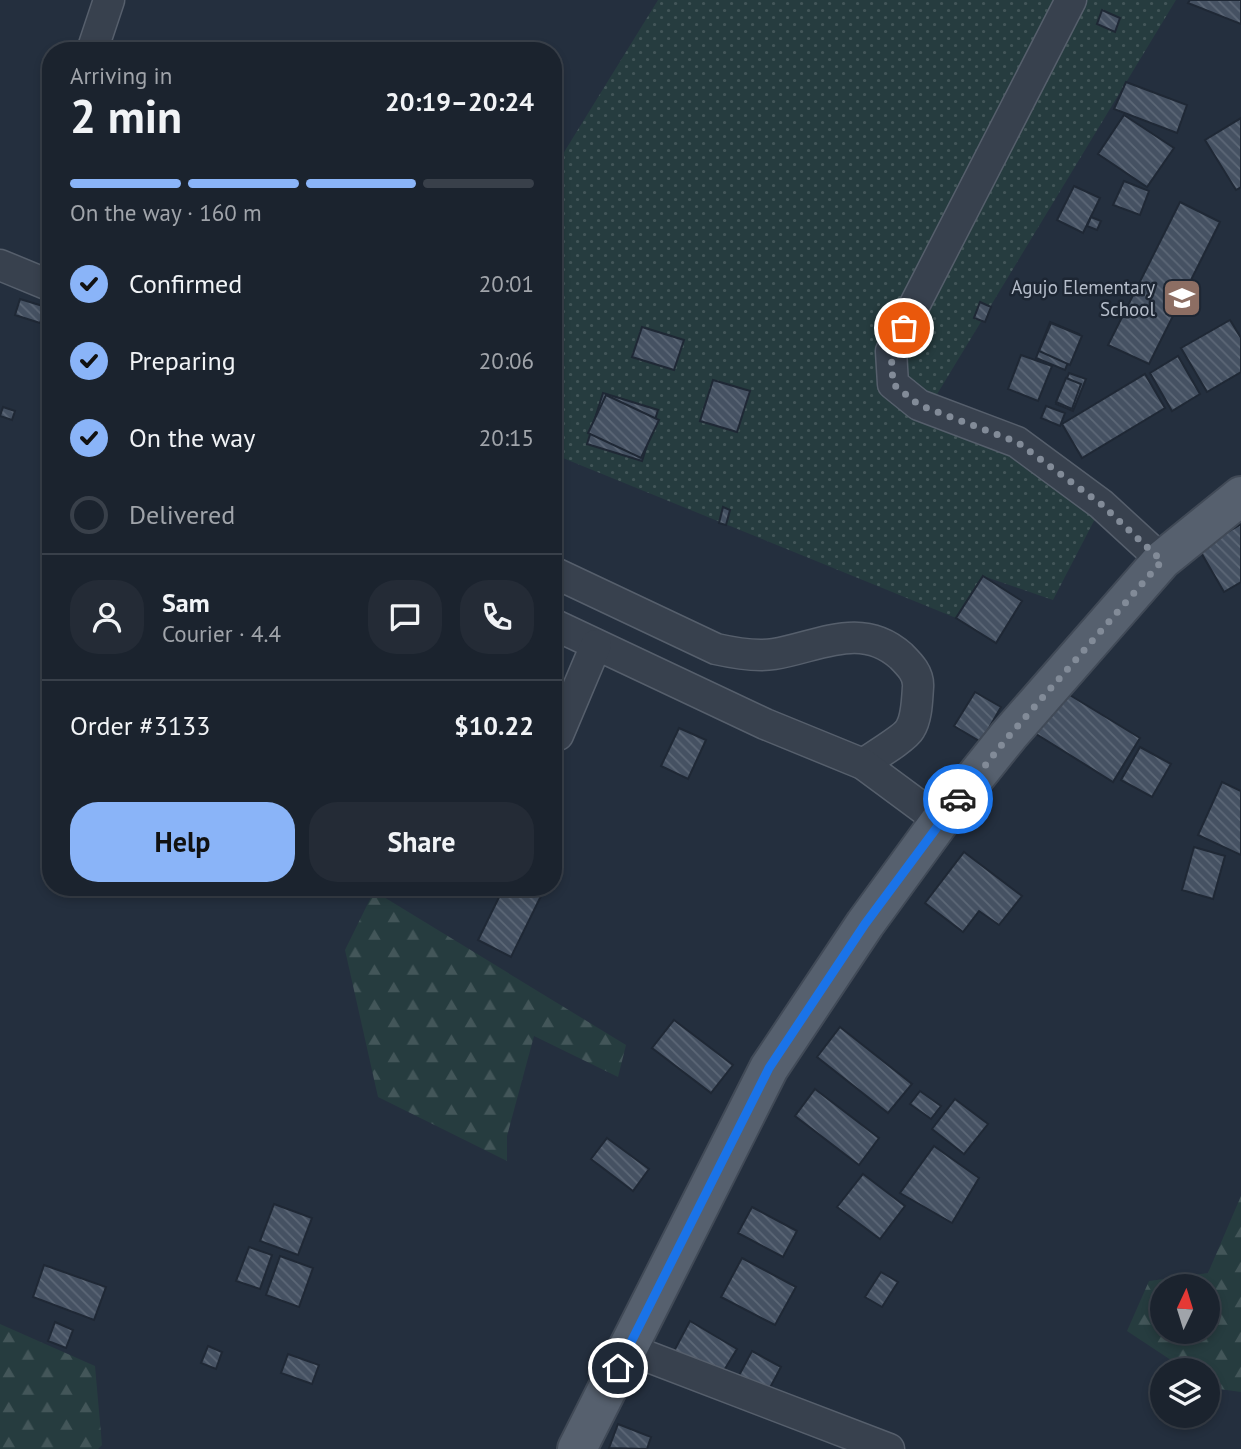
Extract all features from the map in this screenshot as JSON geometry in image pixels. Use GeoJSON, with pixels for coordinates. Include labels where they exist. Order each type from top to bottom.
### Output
{"type":"FeatureCollection","features":[{"type":"Feature","properties":{"kind":"main road"},"geometry":{"type":"LineString","coordinates":[[578,1449],[769,1068],[865,924],[940,821],[1009,736],[1162,561],[1241,496]]}},
{"type":"Feature","properties":{"kind":"street"},"geometry":{"type":"LineString","coordinates":[[95,42],[109,0]]}},
{"type":"Feature","properties":{"kind":"street"},"geometry":{"type":"LineString","coordinates":[[1072,0],[891,351],[893,384],[919,405],[1017,442],[1101,504],[1162,561]]}},
{"type":"Feature","properties":{"kind":"street"},"geometry":{"type":"LineString","coordinates":[[0,265],[42,282]]}},
{"type":"Feature","properties":{"kind":"street"},"geometry":{"type":"LineString","coordinates":[[562,576],[716,649],[740,654],[773,654],[848,636],[868,639],[894,650],[909,664],[918,678],[914,716],[910,730],[863,764]]}},
{"type":"Feature","properties":{"kind":"street"},"geometry":{"type":"LineString","coordinates":[[562,628],[765,724],[863,764],[940,821]]}},
{"type":"Feature","properties":{"kind":"street"},"geometry":{"type":"LineString","coordinates":[[562,726],[596,645]]}},
{"type":"Feature","properties":{"kind":"street"},"geometry":{"type":"LineString","coordinates":[[628,1349],[889,1449]]}},
{"type":"Feature","properties":{"kind":"green space"},"geometry":{"type":"Polygon","coordinates":[[[658,0],[1176,0],[922,419],[1013,450],[1097,515],[1053,600],[983,576],[956,618],[562,458],[562,155],[658,0]]]}},
{"type":"Feature","properties":{"kind":"green space"},"geometry":{"type":"Polygon","coordinates":[[[372,896],[382,896],[626,1045],[618,1077],[534,1036],[507,1136],[507,1161],[378,1097],[345,950],[372,896]]]}},
{"type":"Feature","properties":{"kind":"green space"},"geometry":{"type":"Polygon","coordinates":[[[1241,1196],[1241,1392],[1220,1389],[1220,1358],[1168,1358],[1127,1331],[1150,1281],[1150,1344],[1220,1344],[1220,1274],[1201,1274],[1208,1273],[1241,1196]]]}},
{"type":"Feature","properties":{"kind":"green space"},"geometry":{"type":"Polygon","coordinates":[[[0,1324],[95,1366],[102,1445],[98,1449],[0,1449],[0,1324]]]}},
{"type":"Feature","properties":{"kind":"building"},"geometry":{"type":"Polygon","coordinates":[[[1190,0],[1241,0],[1241,24],[1188,3],[1190,0]]]}},
{"type":"Feature","properties":{"kind":"building"},"geometry":{"type":"Polygon","coordinates":[[[1102,10],[1120,18],[1115,32],[1097,24],[1102,10]]]}},
{"type":"Feature","properties":{"kind":"building"},"geometry":{"type":"Polygon","coordinates":[[[1126,82],[1187,105],[1177,133],[1114,109],[1126,82]]]}},
{"type":"Feature","properties":{"kind":"building"},"geometry":{"type":"Polygon","coordinates":[[[1124,115],[1174,148],[1147,187],[1098,154],[1124,115]]]}},
{"type":"Feature","properties":{"kind":"building"},"geometry":{"type":"Polygon","coordinates":[[[1241,118],[1241,187],[1236,190],[1205,140],[1241,118]]]}},
{"type":"Feature","properties":{"kind":"building"},"geometry":{"type":"Polygon","coordinates":[[[1124,181],[1149,191],[1140,215],[1113,205],[1124,181]]]}},
{"type":"Feature","properties":{"kind":"building"},"geometry":{"type":"Polygon","coordinates":[[[1074,186],[1100,198],[1083,233],[1057,220],[1074,186]]]}},
{"type":"Feature","properties":{"kind":"building"},"geometry":{"type":"Polygon","coordinates":[[[1180,202],[1220,222],[1149,364],[1108,345],[1180,202]]]}},
{"type":"Feature","properties":{"kind":"building"},"geometry":{"type":"Polygon","coordinates":[[[1091,217],[1101,221],[1097,230],[1087,226],[1091,217]]]}},
{"type":"Feature","properties":{"kind":"building"},"geometry":{"type":"Polygon","coordinates":[[[20,299],[42,306],[40,323],[15,315],[20,299]]]}},
{"type":"Feature","properties":{"kind":"building"},"geometry":{"type":"Polygon","coordinates":[[[980,302],[991,307],[985,322],[974,318],[980,302]]]}},
{"type":"Feature","properties":{"kind":"building"},"geometry":{"type":"Polygon","coordinates":[[[1230,320],[1241,338],[1241,372],[1207,392],[1181,348],[1230,320]]]}},
{"type":"Feature","properties":{"kind":"building"},"geometry":{"type":"Polygon","coordinates":[[[1050,322],[1079,334],[1065,370],[1036,358],[1050,322]]]}},
{"type":"Feature","properties":{"kind":"building"},"geometry":{"type":"Polygon","coordinates":[[[1051,323],[1082,336],[1070,365],[1039,351],[1051,323]]]}},
{"type":"Feature","properties":{"kind":"building"},"geometry":{"type":"Polygon","coordinates":[[[642,327],[684,340],[674,370],[632,357],[642,327]]]}},
{"type":"Feature","properties":{"kind":"building"},"geometry":{"type":"Polygon","coordinates":[[[1021,355],[1052,366],[1038,401],[1008,389],[1021,355]]]}},
{"type":"Feature","properties":{"kind":"building"},"geometry":{"type":"Polygon","coordinates":[[[1178,356],[1200,394],[1172,411],[1150,373],[1178,356]]]}},
{"type":"Feature","properties":{"kind":"building"},"geometry":{"type":"Polygon","coordinates":[[[1069,373],[1086,379],[1073,411],[1056,404],[1069,373]]]}},
{"type":"Feature","properties":{"kind":"building"},"geometry":{"type":"Polygon","coordinates":[[[1145,374],[1165,408],[1082,458],[1062,424],[1145,374]]]}},
{"type":"Feature","properties":{"kind":"building"},"geometry":{"type":"Polygon","coordinates":[[[1066,378],[1081,384],[1072,409],[1056,402],[1066,378]]]}},
{"type":"Feature","properties":{"kind":"building"},"geometry":{"type":"Polygon","coordinates":[[[713,380],[750,391],[737,432],[700,421],[713,380]]]}},
{"type":"Feature","properties":{"kind":"building"},"geometry":{"type":"Polygon","coordinates":[[[603,393],[658,410],[642,461],[587,444],[603,393]]]}},
{"type":"Feature","properties":{"kind":"building"},"geometry":{"type":"Polygon","coordinates":[[[606,395],[659,420],[641,458],[588,433],[606,395]]]}},
{"type":"Feature","properties":{"kind":"building"},"geometry":{"type":"Polygon","coordinates":[[[1046,406],[1065,413],[1060,426],[1041,418],[1046,406]]]}},
{"type":"Feature","properties":{"kind":"building"},"geometry":{"type":"Polygon","coordinates":[[[3,407],[15,411],[12,420],[0,416],[3,407]]]}},
{"type":"Feature","properties":{"kind":"building"},"geometry":{"type":"Polygon","coordinates":[[[723,507],[730,510],[726,525],[719,523],[723,507]]]}},
{"type":"Feature","properties":{"kind":"building"},"geometry":{"type":"Polygon","coordinates":[[[1241,524],[1241,582],[1224,592],[1199,549],[1241,524]]]}},
{"type":"Feature","properties":{"kind":"building"},"geometry":{"type":"Polygon","coordinates":[[[983,576],[1022,601],[996,643],[956,618],[983,576]]]}},
{"type":"Feature","properties":{"kind":"building"},"geometry":{"type":"Polygon","coordinates":[[[1060,689],[1140,738],[1113,782],[1033,732],[1060,689]]]}},
{"type":"Feature","properties":{"kind":"building"},"geometry":{"type":"Polygon","coordinates":[[[975,692],[1001,707],[981,742],[954,726],[975,692]]]}},
{"type":"Feature","properties":{"kind":"building"},"geometry":{"type":"Polygon","coordinates":[[[679,728],[706,740],[688,779],[661,766],[679,728]]]}},
{"type":"Feature","properties":{"kind":"building"},"geometry":{"type":"Polygon","coordinates":[[[1140,747],[1171,764],[1152,797],[1121,780],[1140,747]]]}},
{"type":"Feature","properties":{"kind":"building"},"geometry":{"type":"Polygon","coordinates":[[[1222,782],[1241,791],[1241,855],[1198,835],[1222,782]]]}},
{"type":"Feature","properties":{"kind":"building"},"geometry":{"type":"Polygon","coordinates":[[[1194,847],[1225,856],[1213,899],[1182,890],[1194,847]]]}},
{"type":"Feature","properties":{"kind":"building"},"geometry":{"type":"Polygon","coordinates":[[[964,852],[1022,896],[999,925],[979,911],[963,932],[925,903],[964,852]]]}},
{"type":"Feature","properties":{"kind":"building"},"geometry":{"type":"Polygon","coordinates":[[[500,896],[541,896],[511,957],[478,940],[500,896]]]}},
{"type":"Feature","properties":{"kind":"building"},"geometry":{"type":"Polygon","coordinates":[[[674,1020],[733,1065],[711,1093],[652,1048],[674,1020]]]}},
{"type":"Feature","properties":{"kind":"building"},"geometry":{"type":"Polygon","coordinates":[[[840,1027],[912,1084],[888,1113],[817,1057],[840,1027]]]}},
{"type":"Feature","properties":{"kind":"building"},"geometry":{"type":"Polygon","coordinates":[[[815,1089],[879,1138],[859,1165],[795,1116],[815,1089]]]}},
{"type":"Feature","properties":{"kind":"building"},"geometry":{"type":"Polygon","coordinates":[[[920,1091],[941,1106],[931,1119],[910,1104],[920,1091]]]}},
{"type":"Feature","properties":{"kind":"building"},"geometry":{"type":"Polygon","coordinates":[[[955,1099],[988,1124],[964,1154],[932,1129],[955,1099]]]}},
{"type":"Feature","properties":{"kind":"building"},"geometry":{"type":"Polygon","coordinates":[[[607,1138],[649,1169],[633,1191],[591,1159],[607,1138]]]}},
{"type":"Feature","properties":{"kind":"building"},"geometry":{"type":"Polygon","coordinates":[[[934,1146],[979,1178],[952,1223],[900,1193],[934,1146]]]}},
{"type":"Feature","properties":{"kind":"building"},"geometry":{"type":"Polygon","coordinates":[[[863,1174],[905,1206],[880,1239],[837,1207],[863,1174]]]}},
{"type":"Feature","properties":{"kind":"building"},"geometry":{"type":"Polygon","coordinates":[[[274,1204],[312,1218],[298,1255],[260,1241],[274,1204]]]}},
{"type":"Feature","properties":{"kind":"building"},"geometry":{"type":"Polygon","coordinates":[[[752,1207],[797,1231],[783,1257],[738,1233],[752,1207]]]}},
{"type":"Feature","properties":{"kind":"building"},"geometry":{"type":"Polygon","coordinates":[[[249,1247],[272,1255],[260,1289],[236,1281],[249,1247]]]}},
{"type":"Feature","properties":{"kind":"building"},"geometry":{"type":"Polygon","coordinates":[[[280,1256],[313,1268],[299,1307],[266,1295],[280,1256]]]}},
{"type":"Feature","properties":{"kind":"building"},"geometry":{"type":"Polygon","coordinates":[[[742,1258],[796,1287],[775,1325],[721,1297],[742,1258]]]}},
{"type":"Feature","properties":{"kind":"building"},"geometry":{"type":"Polygon","coordinates":[[[44,1265],[106,1287],[94,1320],[33,1297],[44,1265]]]}},
{"type":"Feature","properties":{"kind":"building"},"geometry":{"type":"Polygon","coordinates":[[[881,1272],[898,1282],[882,1307],[865,1297],[881,1272]]]}},
{"type":"Feature","properties":{"kind":"building"},"geometry":{"type":"Polygon","coordinates":[[[690,1321],[737,1349],[720,1377],[673,1353],[690,1321]]]}},
{"type":"Feature","properties":{"kind":"building"},"geometry":{"type":"Polygon","coordinates":[[[55,1322],[73,1330],[66,1348],[48,1341],[55,1322]]]}},
{"type":"Feature","properties":{"kind":"building"},"geometry":{"type":"Polygon","coordinates":[[[208,1346],[222,1352],[216,1369],[201,1363],[208,1346]]]}},
{"type":"Feature","properties":{"kind":"building"},"geometry":{"type":"Polygon","coordinates":[[[752,1351],[781,1367],[764,1399],[735,1383],[752,1351]]]}},
{"type":"Feature","properties":{"kind":"building"},"geometry":{"type":"Polygon","coordinates":[[[288,1354],[319,1365],[312,1384],[281,1373],[288,1354]]]}},
{"type":"Feature","properties":{"kind":"building"},"geometry":{"type":"Polygon","coordinates":[[[618,1424],[651,1437],[647,1449],[609,1448],[618,1424]]]}},
{"type":"Feature","properties":{"kind":"way so far"},"geometry":{"type":"LineString","coordinates":[[904,328],[891,351],[893,384],[919,405],[1017,442],[1101,504],[1162,561],[1009,736],[958,799]]}},
{"type":"Feature","properties":{"kind":"place","name":"Agujo Elementary School"},"geometry":{"type":"Point","coordinates":[1182,298]}},
{"type":"Feature","properties":{"kind":"route"},"geometry":{"type":"LineString","coordinates":[[618,1368],[769,1068],[865,924],[958,799]]}}]}
